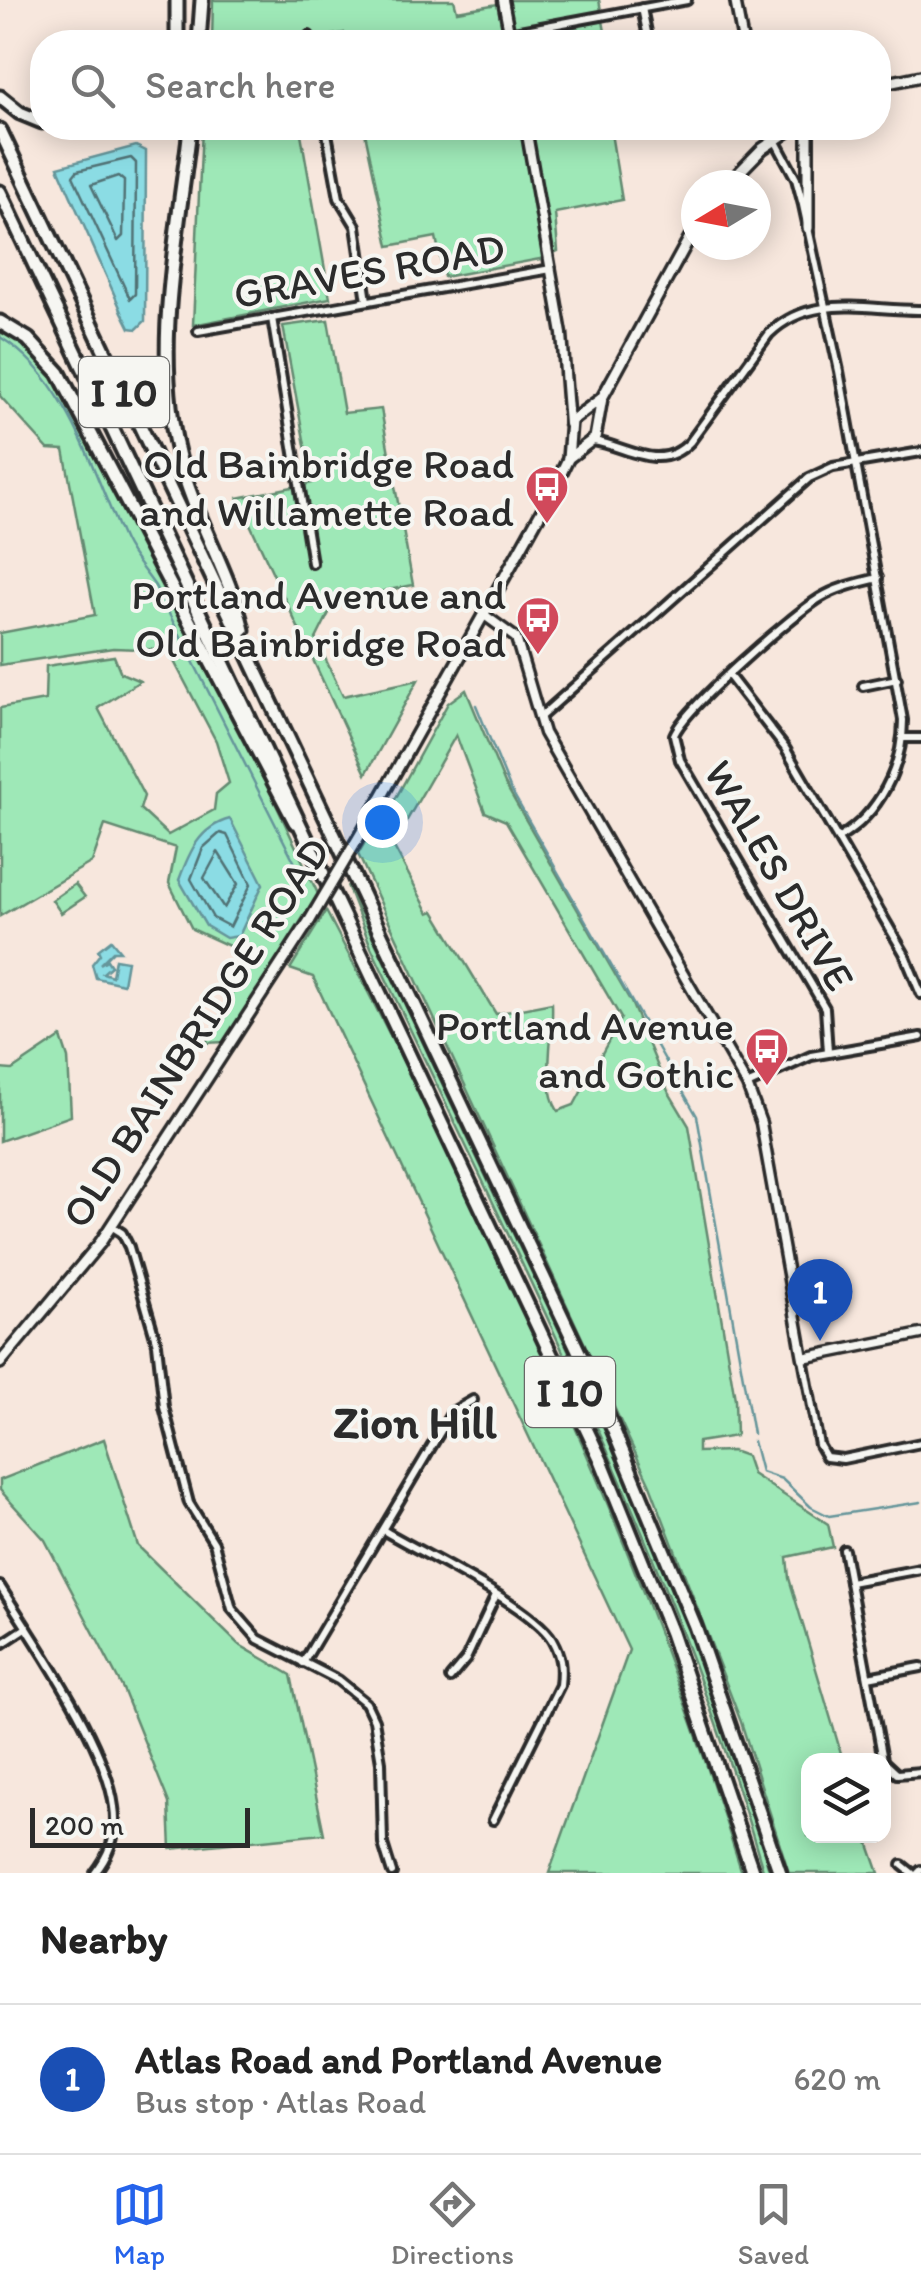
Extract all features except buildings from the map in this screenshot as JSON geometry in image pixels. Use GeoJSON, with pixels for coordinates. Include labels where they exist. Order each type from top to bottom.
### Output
{"type":"FeatureCollection","features":[{"type":"Feature","properties":{"kind":"highway"},"geometry":{"type":"LineString","coordinates":[[178,0],[178,30]]}},
{"type":"Feature","properties":{"kind":"highway"},"geometry":{"type":"LineString","coordinates":[[200,30],[202,0]]}},
{"type":"Feature","properties":{"kind":"highway"},"geometry":{"type":"LineString","coordinates":[[0,97],[30,115]]}},
{"type":"Feature","properties":{"kind":"highway","name":"I 10"},"geometry":{"type":"LineString","coordinates":[[0,130],[503,1186],[648,1506],[738,1746],[780,1873]]}},
{"type":"Feature","properties":{"kind":"highway"},"geometry":{"type":"LineString","coordinates":[[189,140],[167,334],[167,386],[182,470],[239,612],[248,654]]}},
{"type":"Feature","properties":{"kind":"highway","name":"I 10"},"geometry":{"type":"LineString","coordinates":[[0,192],[601,1460],[676,1648],[753,1873]]}},
{"type":"Feature","properties":{"kind":"highway"},"geometry":{"type":"LineString","coordinates":[[0,322],[28,340],[58,374],[286,812],[301,829]]}},
{"type":"Feature","properties":{"kind":"main road"},"geometry":{"type":"LineString","coordinates":[[891,83],[921,76]]}},
{"type":"Feature","properties":{"kind":"main road"},"geometry":{"type":"LineString","coordinates":[[743,170],[775,140]]}},
{"type":"Feature","properties":{"kind":"main road"},"geometry":{"type":"LineString","coordinates":[[808,140],[808,228]]}},
{"type":"Feature","properties":{"kind":"main road"},"geometry":{"type":"LineString","coordinates":[[602,398],[569,424],[572,438],[588,442],[597,425],[602,398],[681,253]]}},
{"type":"Feature","properties":{"kind":"main road"},"geometry":{"type":"LineString","coordinates":[[582,414],[597,425]]}},
{"type":"Feature","properties":{"kind":"main road","name":"OLD BAINBRIDGE ROAD"},"geometry":{"type":"LineString","coordinates":[[0,1363],[111,1226],[310,920],[568,459],[572,438]]}},
{"type":"Feature","properties":{"kind":"main road","name":"OLD BAINBRIDGE ROAD"},"geometry":{"type":"LineString","coordinates":[[568,459],[588,442]]}},
{"type":"Feature","properties":{"kind":"street"},"geometry":{"type":"LineString","coordinates":[[503,0],[509,30]]}},
{"type":"Feature","properties":{"kind":"street"},"geometry":{"type":"LineString","coordinates":[[545,30],[687,0]]}},
{"type":"Feature","properties":{"kind":"street"},"geometry":{"type":"LineString","coordinates":[[735,0],[741,30]]}},
{"type":"Feature","properties":{"kind":"street"},"geometry":{"type":"LineString","coordinates":[[642,8],[647,30]]}},
{"type":"Feature","properties":{"kind":"street"},"geometry":{"type":"LineString","coordinates":[[328,140],[339,198],[356,226],[367,301]]}},
{"type":"Feature","properties":{"kind":"street"},"geometry":{"type":"LineString","coordinates":[[528,140],[563,346],[569,424]]}},
{"type":"Feature","properties":{"kind":"street"},"geometry":{"type":"LineString","coordinates":[[775,140],[796,179],[826,309],[897,679],[903,738],[873,812],[839,838]]}},
{"type":"Feature","properties":{"kind":"street","name":"GRAVES ROAD"},"geometry":{"type":"LineString","coordinates":[[198,331],[550,269]]}},
{"type":"Feature","properties":{"kind":"street"},"geometry":{"type":"LineString","coordinates":[[588,442],[612,444],[650,458],[684,448],[769,334],[796,315],[866,304],[921,310]]}},
{"type":"Feature","properties":{"kind":"street"},"geometry":{"type":"LineString","coordinates":[[272,318],[312,563]]}},
{"type":"Feature","properties":{"kind":"street"},"geometry":{"type":"LineString","coordinates":[[564,396],[582,414]]}},
{"type":"Feature","properties":{"kind":"street"},"geometry":{"type":"LineString","coordinates":[[597,425],[612,444]]}},
{"type":"Feature","properties":{"kind":"street"},"geometry":{"type":"LineString","coordinates":[[538,719],[800,485],[822,470],[921,452]]}},
{"type":"Feature","properties":{"kind":"street"},"geometry":{"type":"LineString","coordinates":[[878,578],[819,599],[730,677],[785,748],[910,964],[921,994]]}},
{"type":"Feature","properties":{"kind":"street"},"geometry":{"type":"LineString","coordinates":[[483,614],[516,638],[538,719],[747,1085],[762,1123],[819,1445],[826,1457],[842,1458],[921,1443]]}},
{"type":"Feature","properties":{"kind":"street","name":"WALES DRIVE"},"geometry":{"type":"LineString","coordinates":[[730,677],[676,729],[674,742],[680,760],[825,1008],[828,1052]]}},
{"type":"Feature","properties":{"kind":"street"},"geometry":{"type":"LineString","coordinates":[[863,686],[897,679]]}},
{"type":"Feature","properties":{"kind":"street"},"geometry":{"type":"LineString","coordinates":[[903,738],[921,738]]}},
{"type":"Feature","properties":{"kind":"street"},"geometry":{"type":"LineString","coordinates":[[747,1085],[828,1052],[921,1038]]}},
{"type":"Feature","properties":{"kind":"street"},"geometry":{"type":"LineString","coordinates":[[111,1226],[122,1233],[129,1247],[157,1344],[164,1407],[189,1503],[214,1543],[232,1610],[258,1638],[353,1689],[374,1720],[381,1762],[383,1844],[392,1873]]}},
{"type":"Feature","properties":{"kind":"street"},"geometry":{"type":"LineString","coordinates":[[802,1358],[921,1334]]}},
{"type":"Feature","properties":{"kind":"street"},"geometry":{"type":"LineString","coordinates":[[303,1663],[452,1412],[473,1400]]}},
{"type":"Feature","properties":{"kind":"street"},"geometry":{"type":"LineString","coordinates":[[383,1530],[530,1618],[551,1638],[562,1664],[560,1685],[493,1820]]}},
{"type":"Feature","properties":{"kind":"street"},"geometry":{"type":"LineString","coordinates":[[844,1550],[881,1753]]}},
{"type":"Feature","properties":{"kind":"street"},"geometry":{"type":"LineString","coordinates":[[850,1582],[921,1569]]}},
{"type":"Feature","properties":{"kind":"street"},"geometry":{"type":"LineString","coordinates":[[0,1586],[90,1741],[113,1799],[114,1833],[95,1873]]}},
{"type":"Feature","properties":{"kind":"street"},"geometry":{"type":"LineString","coordinates":[[450,1678],[466,1659],[495,1596]]}},
{"type":"Feature","properties":{"kind":"street"},"geometry":{"type":"LineString","coordinates":[[0,1646],[26,1628]]}},
{"type":"Feature","properties":{"kind":"street"},"geometry":{"type":"LineString","coordinates":[[868,1677],[921,1667]]}},
{"type":"Feature","properties":{"kind":"street"},"geometry":{"type":"LineString","coordinates":[[891,1769],[897,1774],[921,1772]]}},
{"type":"Feature","properties":{"kind":"street"},"geometry":{"type":"LineString","coordinates":[[902,1865],[917,1872]]}},
{"type":"Feature","properties":{"kind":"green space"},"geometry":{"type":"Polygon","coordinates":[[[213,0],[454,0],[457,11],[498,4],[498,0],[599,0],[605,30],[212,30],[213,0]]]}},
{"type":"Feature","properties":{"kind":"green space"},"geometry":{"type":"Polygon","coordinates":[[[201,140],[302,140],[330,298],[193,325],[201,140]]]}},
{"type":"Feature","properties":{"kind":"green space"},"geometry":{"type":"Polygon","coordinates":[[[367,140],[612,140],[622,200],[555,213],[558,251],[540,259],[444,277],[436,237],[389,246],[367,140]]]}},
{"type":"Feature","properties":{"kind":"green space"},"geometry":{"type":"Polygon","coordinates":[[[328,320],[344,413],[381,409],[413,585],[335,601],[316,639],[343,696],[418,680],[366,774],[238,498],[312,483],[283,326],[328,320]]]}},
{"type":"Feature","properties":{"kind":"green space"},"geometry":{"type":"Polygon","coordinates":[[[0,325],[56,375],[217,679],[318,894],[224,1042],[206,1043],[251,956],[192,929],[169,883],[176,848],[105,825],[92,862],[0,916],[0,708],[45,700],[46,666],[114,656],[121,673],[140,681],[98,708],[144,796],[140,809],[168,835],[214,810],[216,794],[229,783],[216,741],[168,650],[113,648],[0,665],[0,633],[95,615],[64,450],[48,449],[0,396],[0,325]]]}},
{"type":"Feature","properties":{"kind":"green space"},"geometry":{"type":"Polygon","coordinates":[[[466,690],[505,784],[631,1002],[668,1091],[689,1126],[735,1399],[736,1436],[698,1442],[698,1452],[732,1451],[746,1456],[752,1474],[828,1524],[833,1547],[787,1557],[789,1578],[841,1753],[801,1753],[801,1843],[868,1843],[879,1873],[789,1873],[741,1722],[650,1485],[358,854],[379,818],[382,823],[448,703],[466,690]],[[456,735],[395,841],[386,832],[429,913],[434,911],[496,1014],[552,1003],[549,1074],[558,1111],[574,1105],[621,1018],[506,821],[485,812],[456,735]]]}},
{"type":"Feature","properties":{"kind":"green space"},"geometry":{"type":"Polygon","coordinates":[[[75,884],[85,897],[61,913],[52,900],[75,884]]]}},
{"type":"Feature","properties":{"kind":"green space"},"geometry":{"type":"Polygon","coordinates":[[[347,885],[575,1364],[649,1530],[715,1700],[770,1873],[764,1873],[726,1753],[636,1518],[586,1402],[371,947],[347,885]]]}},
{"type":"Feature","properties":{"kind":"green space"},"geometry":{"type":"Polygon","coordinates":[[[326,911],[445,1145],[556,1383],[656,1625],[742,1873],[549,1873],[629,1650],[313,977],[290,969],[326,911]]]}},
{"type":"Feature","properties":{"kind":"green space"},"geometry":{"type":"Polygon","coordinates":[[[61,1037],[68,1058],[71,1116],[0,1141],[0,1069],[12,1070],[61,1037]]]}},
{"type":"Feature","properties":{"kind":"green space"},"geometry":{"type":"Polygon","coordinates":[[[104,1439],[138,1546],[238,1644],[291,1675],[324,1834],[171,1849],[169,1803],[123,1689],[45,1540],[0,1490],[0,1480],[104,1439]]]}},
{"type":"Feature","properties":{"kind":"water"},"geometry":{"type":"Polygon","coordinates":[[[136,146],[146,151],[145,321],[137,329],[130,328],[122,312],[58,167],[136,146]]]}},
{"type":"Feature","properties":{"kind":"water"},"geometry":{"type":"Polygon","coordinates":[[[230,819],[263,884],[239,936],[226,938],[206,926],[179,880],[191,851],[203,835],[230,819]]]}},
{"type":"Feature","properties":{"kind":"water"},"geometry":{"type":"Polygon","coordinates":[[[111,940],[120,951],[113,951],[100,964],[107,960],[111,966],[103,973],[112,976],[115,959],[127,961],[123,984],[96,978],[92,964],[100,954],[98,950],[111,940]]]}},
{"type":"Feature","properties":{"kind":"waterway"},"geometry":{"type":"LineString","coordinates":[[0,337],[24,355],[61,402],[124,541],[155,586],[299,871]]}},
{"type":"Feature","properties":{"kind":"waterway"},"geometry":{"type":"LineString","coordinates":[[476,705],[510,788],[697,1116],[753,1434]]}},
{"type":"Feature","properties":{"kind":"waterway"},"geometry":{"type":"LineString","coordinates":[[753,1441],[761,1472],[782,1479],[811,1507],[829,1516],[921,1502]]}},
{"type":"Feature","properties":{"kind":"place","name":"Old Bainbridge Road and Willamette Road"},"geometry":{"type":"Point","coordinates":[547,525]}},
{"type":"Feature","properties":{"kind":"place","name":"Portland Avenue and Old Bainbridge Road"},"geometry":{"type":"Point","coordinates":[538,656]}},
{"type":"Feature","properties":{"kind":"place","name":"Portland Avenue and Gothic"},"geometry":{"type":"Point","coordinates":[767,1087]}},
{"type":"Feature","properties":{"kind":"place","name":"Atlas Road and Portland Avenue"},"geometry":{"type":"Point","coordinates":[820,1341]}},
{"type":"Feature","properties":{"kind":"district","name":"Zion Hill"},"geometry":{"type":"Point","coordinates":[415,1422]}}]}
